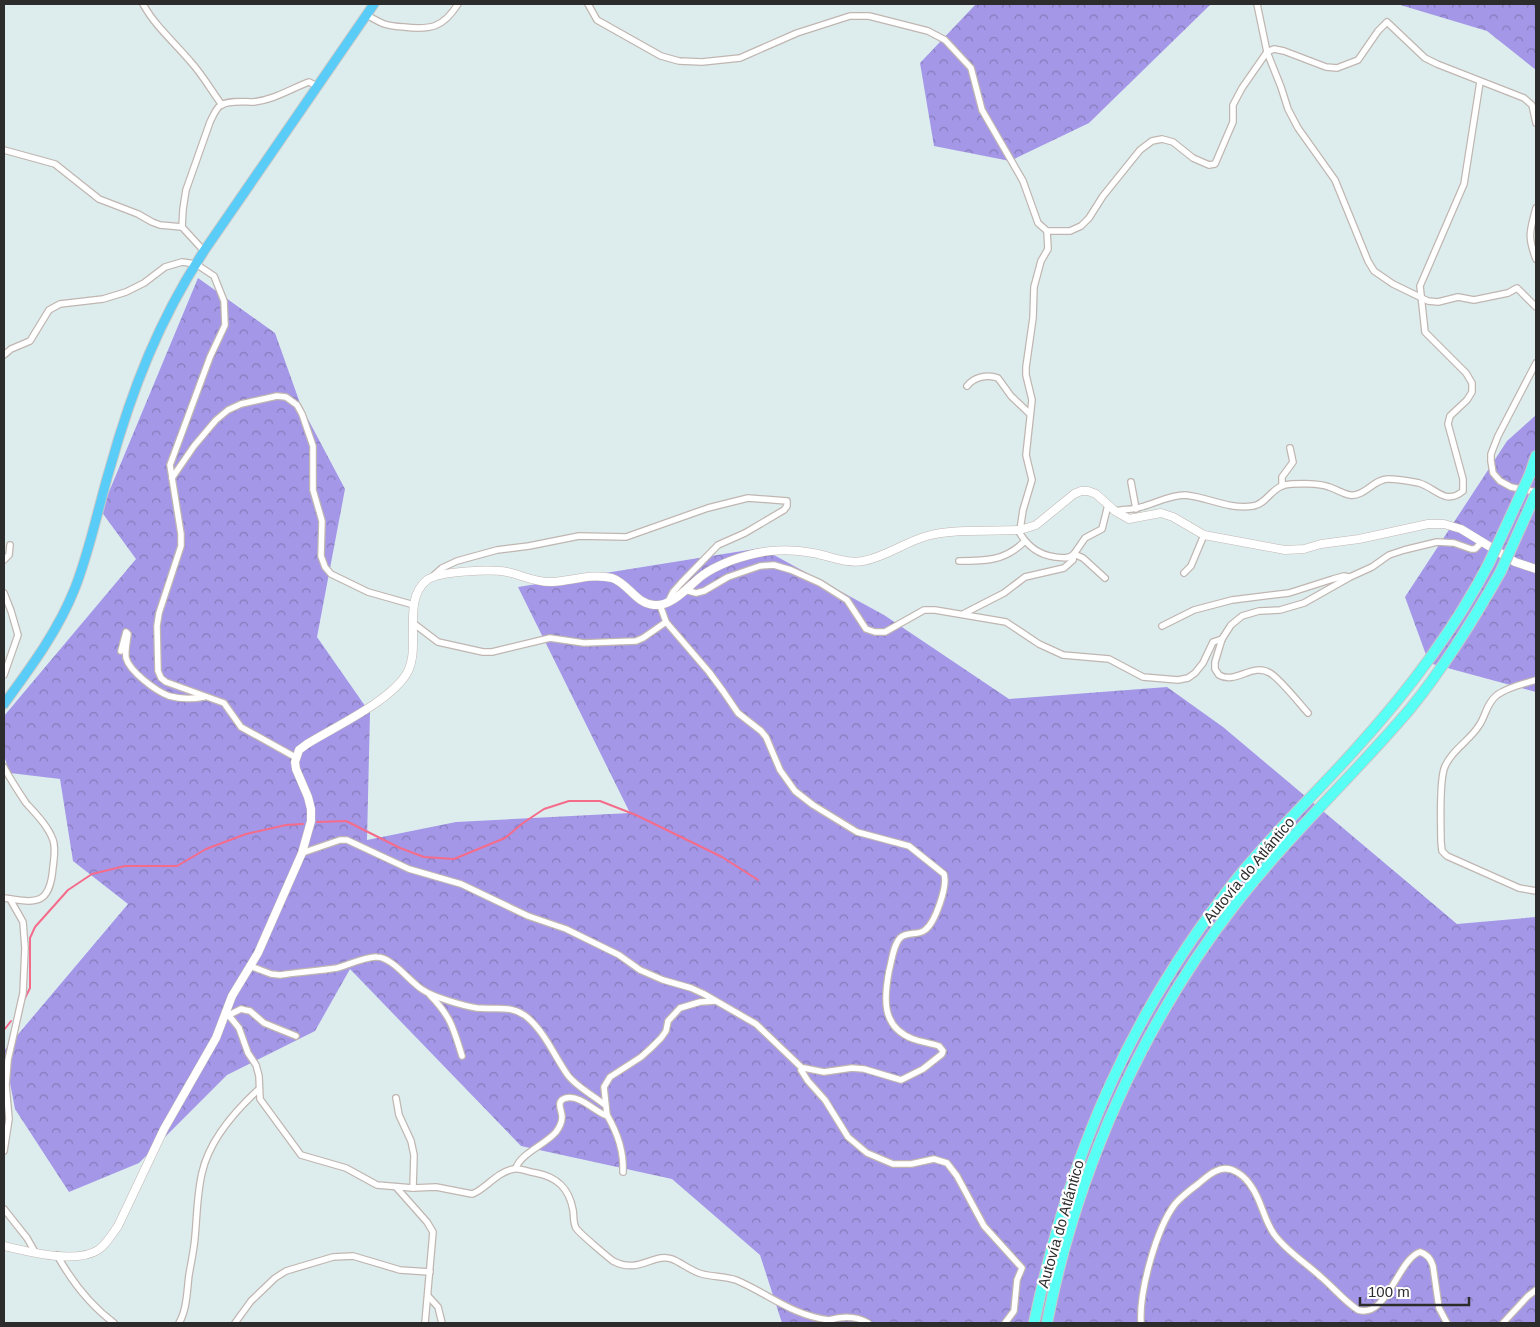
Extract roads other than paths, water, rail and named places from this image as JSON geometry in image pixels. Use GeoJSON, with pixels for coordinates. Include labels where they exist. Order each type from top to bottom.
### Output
{"type":"FeatureCollection","features":[{"type":"Feature","properties":{"kind":"highway","name":"Autovía do Atlántico"},"geometry":{"type":"LineString","coordinates":[[1034,1323],[1055,1234],[1078,1162],[1113,1077],[1148,1009],[1189,944],[1240,876],[1378,724],[1425,666],[1464,607],[1489,563],[1530,474],[1536,456]]}},
{"type":"Feature","properties":{"kind":"highway","name":"Autovía do Atlántico"},"geometry":{"type":"LineString","coordinates":[[1047,1323],[1086,1178],[1098,1146],[1135,1064],[1178,988],[1204,947],[1254,881],[1293,835],[1390,731],[1430,684],[1470,625],[1501,571],[1536,493]]}},
{"type":"Feature","properties":{"kind":"main road"},"geometry":{"type":"LineString","coordinates":[[4,704],[43,649],[60,621],[75,587],[110,467],[148,355],[181,288],[204,251],[374,4]]}},
{"type":"Feature","properties":{"kind":"street"},"geometry":{"type":"LineString","coordinates":[[144,4],[148,13],[190,61],[222,105]]}},
{"type":"Feature","properties":{"kind":"street"},"geometry":{"type":"LineString","coordinates":[[367,15],[383,25],[424,29],[434,27],[446,20],[458,4]]}},
{"type":"Feature","properties":{"kind":"street"},"geometry":{"type":"LineString","coordinates":[[588,4],[597,20],[661,56],[679,61],[702,62],[740,58],[797,33],[850,16],[869,16],[928,31],[945,40],[970,68],[982,110],[1024,181],[1038,224],[1048,231],[1070,231],[1082,226],[1103,196],[1140,150],[1152,141],[1162,139],[1173,142],[1193,158],[1209,165],[1215,164],[1233,122],[1234,105],[1242,88],[1267,52],[1274,49],[1284,51],[1326,67],[1337,68],[1358,60],[1378,31],[1387,22],[1425,58],[1480,82],[1524,98],[1532,105],[1536,123]]}},
{"type":"Feature","properties":{"kind":"street"},"geometry":{"type":"LineString","coordinates":[[1257,4],[1267,52],[1288,109],[1298,128],[1340,189],[1368,262],[1374,271],[1393,284],[1428,301],[1438,302],[1453,297],[1474,300],[1508,293],[1517,288],[1536,307]]}},
{"type":"Feature","properties":{"kind":"street"},"geometry":{"type":"LineString","coordinates":[[204,251],[182,226],[186,190],[210,122],[222,105],[238,102],[255,102],[275,97],[310,82],[317,86]]}},
{"type":"Feature","properties":{"kind":"street"},"geometry":{"type":"LineString","coordinates":[[1114,511],[1136,509],[1165,498],[1183,495],[1194,496],[1226,505],[1252,506],[1262,503],[1276,489],[1293,484],[1327,486],[1351,495],[1358,494],[1378,481],[1387,479],[1420,484],[1446,497],[1457,496],[1463,491],[1463,479],[1448,424],[1450,416],[1467,400],[1472,392],[1472,383],[1466,373],[1425,332],[1420,286],[1464,184],[1480,82]]}},
{"type":"Feature","properties":{"kind":"street"},"geometry":{"type":"LineString","coordinates":[[4,150],[55,164],[99,199],[138,214],[152,222],[160,225],[182,226]]}},
{"type":"Feature","properties":{"kind":"street"},"geometry":{"type":"LineString","coordinates":[[1536,208],[1529,232],[1536,259]]}},
{"type":"Feature","properties":{"kind":"street"},"geometry":{"type":"LineString","coordinates":[[1048,231],[1048,249],[1041,261],[1034,287],[1033,318],[1026,366],[1027,382],[1031,393],[1026,455],[1032,483],[1019,530],[1025,541],[1042,555],[1067,558],[1074,554]]}},
{"type":"Feature","properties":{"kind":"street"},"geometry":{"type":"LineString","coordinates":[[4,355],[11,349],[30,341],[44,315],[54,306],[97,300],[134,289],[173,264],[182,262],[196,264],[214,276],[224,301],[225,325],[210,357],[170,465],[181,534],[181,546],[159,613],[157,635],[158,671],[161,678],[166,682],[224,703],[241,727],[296,756]]}},
{"type":"Feature","properties":{"kind":"street"},"geometry":{"type":"LineString","coordinates":[[1536,363],[1498,436],[1491,454],[1491,462],[1493,473],[1500,481],[1511,487],[1536,493]]}},
{"type":"Feature","properties":{"kind":"street"},"geometry":{"type":"LineString","coordinates":[[967,386],[974,380],[986,376],[998,378],[1011,396],[1030,414]]}},
{"type":"Feature","properties":{"kind":"street"},"geometry":{"type":"LineString","coordinates":[[172,478],[200,439],[216,420],[228,410],[242,404],[277,396],[286,397],[297,405],[302,414],[313,446],[313,490],[322,521],[322,556],[325,567],[331,574],[368,592],[414,605]]}},
{"type":"Feature","properties":{"kind":"street"},"geometry":{"type":"LineString","coordinates":[[1282,486],[1282,477],[1293,462],[1290,448]]}},
{"type":"Feature","properties":{"kind":"street"},"geometry":{"type":"LineString","coordinates":[[1132,482],[1136,509]]}},
{"type":"Feature","properties":{"kind":"street"},"geometry":{"type":"LineString","coordinates":[[431,578],[486,570],[509,572],[544,582],[603,577],[621,582],[647,604],[660,605],[668,602],[714,568],[763,551],[796,550],[838,559],[863,561],[875,558],[928,536],[943,533],[1019,530],[1036,525],[1062,502],[1081,491],[1096,494],[1114,511],[1129,519],[1161,513],[1204,535],[1290,550],[1304,549],[1336,541],[1359,539],[1428,524],[1444,524],[1461,529],[1515,562],[1536,569]]}},
{"type":"Feature","properties":{"kind":"street"},"geometry":{"type":"LineString","coordinates":[[4,1246],[70,1257],[89,1254],[104,1246],[118,1226],[164,1129],[216,1038],[227,1014],[232,996],[258,953],[302,853],[309,828],[311,809],[304,786],[296,769],[296,756],[299,750],[306,744],[376,702],[395,689],[402,680],[411,664],[414,605],[419,590],[426,581],[442,568],[458,561],[497,550],[579,536],[626,537],[708,508],[748,498],[787,501],[787,506],[784,510],[745,533],[718,545],[677,588],[668,602]]}},
{"type":"Feature","properties":{"kind":"street"},"geometry":{"type":"LineString","coordinates":[[963,614],[1004,593],[1024,577],[1064,568],[1073,560],[1074,554],[1084,538],[1102,529],[1108,505]]}},
{"type":"Feature","properties":{"kind":"street"},"geometry":{"type":"LineString","coordinates":[[1184,573],[1190,566],[1204,535]]}},
{"type":"Feature","properties":{"kind":"street"},"geometry":{"type":"LineString","coordinates":[[959,561],[992,559],[1007,555],[1025,541]]}},
{"type":"Feature","properties":{"kind":"street"},"geometry":{"type":"LineString","coordinates":[[1308,713],[1271,673],[1256,669],[1230,679],[1219,675],[1215,669],[1215,662],[1222,639],[1230,625],[1242,616],[1259,611],[1280,610],[1304,603],[1389,556],[1404,550],[1437,542],[1454,543],[1475,549],[1482,542]]}},
{"type":"Feature","properties":{"kind":"street"},"geometry":{"type":"LineString","coordinates":[[4,560],[8,555],[10,545]]}},
{"type":"Feature","properties":{"kind":"street"},"geometry":{"type":"LineString","coordinates":[[1074,554],[1083,558],[1105,578]]}},
{"type":"Feature","properties":{"kind":"street"},"geometry":{"type":"LineString","coordinates":[[685,590],[696,593],[704,591],[728,577],[760,566],[774,565],[791,570],[820,583],[847,600],[866,629],[875,632],[885,632],[924,610],[963,614],[1006,622],[1034,640],[1063,655],[1109,659],[1143,677],[1151,678],[1178,680],[1188,678],[1203,663],[1213,642],[1222,639]]}},
{"type":"Feature","properties":{"kind":"street"},"geometry":{"type":"LineString","coordinates":[[1162,626],[1194,610],[1232,600],[1289,593],[1333,578],[1350,577]]}},
{"type":"Feature","properties":{"kind":"street"},"geometry":{"type":"LineString","coordinates":[[4,593],[18,635],[4,675]]}},
{"type":"Feature","properties":{"kind":"street"},"geometry":{"type":"LineString","coordinates":[[660,605],[666,622],[709,672],[738,714],[761,730],[766,737],[780,770],[802,798],[857,832],[909,846],[942,871],[945,879],[942,898],[929,927],[922,932],[903,936],[897,942],[886,994],[886,1011],[893,1024],[908,1037],[939,1046],[942,1051],[939,1058],[923,1069],[901,1080],[864,1069],[852,1068],[824,1072],[802,1068]]}},
{"type":"Feature","properties":{"kind":"street"},"geometry":{"type":"LineString","coordinates":[[413,623],[438,642],[475,651],[492,652],[550,638],[584,643],[636,641],[666,622]]}},
{"type":"Feature","properties":{"kind":"street"},"geometry":{"type":"LineString","coordinates":[[121,651],[126,632],[128,634],[126,658],[137,674],[170,696],[206,697]]}},
{"type":"Feature","properties":{"kind":"street"},"geometry":{"type":"LineString","coordinates":[[1536,680],[1503,691],[1495,697],[1488,705],[1480,724],[1444,768],[1441,842],[1442,851],[1447,856],[1519,888],[1536,891]]}},
{"type":"Feature","properties":{"kind":"street"},"geometry":{"type":"LineString","coordinates":[[4,767],[25,801],[46,827],[54,841],[55,847],[52,883],[48,892],[41,898],[31,902],[7,899]]}},
{"type":"Feature","properties":{"kind":"street"},"geometry":{"type":"LineString","coordinates":[[302,853],[347,840],[393,863],[461,884],[528,916],[566,929],[618,955],[640,970],[663,980],[691,988],[756,1024],[802,1068],[802,1073],[825,1100],[848,1137],[867,1153],[893,1164],[911,1164],[939,1159],[951,1167],[984,1226],[1022,1268],[1016,1280],[1014,1311],[1005,1323]]}},
{"type":"Feature","properties":{"kind":"street"},"geometry":{"type":"LineString","coordinates":[[4,1150],[9,1119],[6,1085],[8,1060],[23,993],[26,940],[23,922],[7,899]]}},
{"type":"Feature","properties":{"kind":"street"},"geometry":{"type":"LineString","coordinates":[[250,966],[271,974],[280,975],[337,968],[377,956],[391,962],[443,1008],[452,1022],[462,1056]]}},
{"type":"Feature","properties":{"kind":"street"},"geometry":{"type":"LineString","coordinates":[[430,995],[477,1008],[518,1011],[528,1018],[541,1032],[574,1083],[605,1105]]}},
{"type":"Feature","properties":{"kind":"street"},"geometry":{"type":"LineString","coordinates":[[624,1172],[622,1150],[607,1115],[605,1105],[604,1093],[606,1082],[618,1071],[641,1057],[661,1038],[666,1031],[668,1021],[680,1008],[687,1005],[716,1001]]}},
{"type":"Feature","properties":{"kind":"street"},"geometry":{"type":"LineString","coordinates":[[227,1014],[241,1010],[250,1011],[264,1023],[296,1036]]}},
{"type":"Feature","properties":{"kind":"street"},"geometry":{"type":"LineString","coordinates":[[227,1014],[238,1028],[248,1053],[256,1065],[259,1076],[258,1089],[260,1099],[301,1155],[346,1168],[377,1184],[396,1187],[436,1187],[475,1193],[493,1178],[516,1168],[552,1177],[562,1185],[570,1200],[577,1229],[614,1261],[628,1267],[668,1258],[701,1274],[734,1279],[793,1310],[830,1322],[847,1317],[860,1319],[868,1323]]}},
{"type":"Feature","properties":{"kind":"street"},"geometry":{"type":"LineString","coordinates":[[179,1323],[183,1312],[195,1240],[202,1173],[207,1157],[227,1124],[258,1089]]}},
{"type":"Feature","properties":{"kind":"street"},"geometry":{"type":"LineString","coordinates":[[396,1098],[399,1115],[411,1141],[414,1155],[413,1188]]}},
{"type":"Feature","properties":{"kind":"street"},"geometry":{"type":"LineString","coordinates":[[516,1168],[524,1157],[547,1140],[559,1128],[562,1116],[559,1103],[565,1098],[574,1098],[607,1115]]}},
{"type":"Feature","properties":{"kind":"street"},"geometry":{"type":"LineString","coordinates":[[1141,1323],[1146,1284],[1153,1253],[1165,1220],[1183,1196],[1216,1170],[1227,1168],[1238,1173],[1253,1188],[1267,1223],[1278,1239],[1358,1310],[1366,1311],[1375,1307],[1412,1257],[1420,1252],[1426,1254],[1433,1266],[1440,1308],[1447,1323]]}},
{"type":"Feature","properties":{"kind":"street"},"geometry":{"type":"LineString","coordinates":[[396,1187],[427,1222],[433,1232],[425,1323]]}},
{"type":"Feature","properties":{"kind":"street"},"geometry":{"type":"LineString","coordinates":[[4,1209],[27,1238],[35,1252]]}},
{"type":"Feature","properties":{"kind":"street"},"geometry":{"type":"LineString","coordinates":[[58,1255],[70,1278],[100,1312],[114,1323]]}},
{"type":"Feature","properties":{"kind":"street"},"geometry":{"type":"LineString","coordinates":[[235,1323],[251,1301],[275,1278],[286,1271],[333,1257],[353,1256],[400,1270],[430,1272]]}},
{"type":"Feature","properties":{"kind":"street"},"geometry":{"type":"LineString","coordinates":[[1503,1323],[1536,1290]]}},
{"type":"Feature","properties":{"kind":"street"},"geometry":{"type":"LineString","coordinates":[[428,1296],[438,1307],[442,1323]]}},
{"type":"Feature","properties":{"kind":"waterway"},"geometry":{"type":"LineString","coordinates":[[317,822],[346,821],[400,848],[424,857],[454,859],[505,838],[544,809],[569,801],[600,801],[636,815],[722,857],[758,880]]}},
{"type":"Feature","properties":{"kind":"waterway"},"geometry":{"type":"LineString","coordinates":[[24,1000],[30,988],[30,938],[35,927],[68,890],[92,874],[125,866],[177,866],[206,849],[246,834],[286,825],[303,824]]}},
{"type":"Feature","properties":{"kind":"waterway"},"geometry":{"type":"LineString","coordinates":[[4,1030],[11,1021]]}}]}
